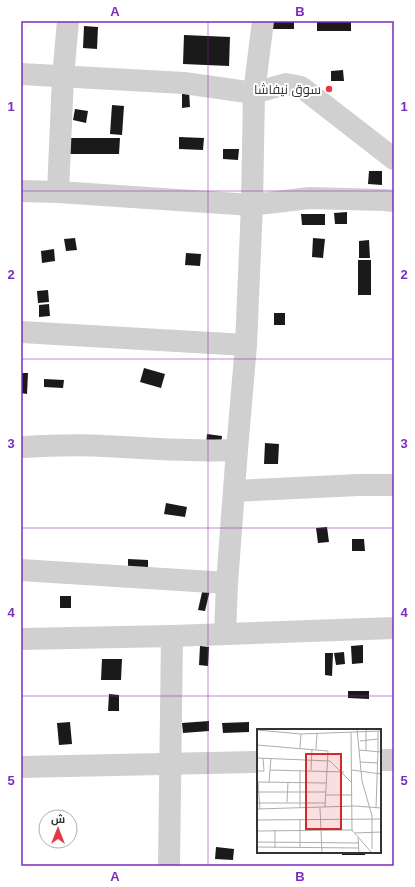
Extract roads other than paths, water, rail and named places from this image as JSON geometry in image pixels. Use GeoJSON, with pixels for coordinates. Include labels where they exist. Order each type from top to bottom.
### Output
{"type":"FeatureCollection","features":[{"type":"Feature","properties":{"kind":"street"},"geometry":{"type":"LineString","coordinates":[[58,192],[63,77],[68,21]]}},
{"type":"Feature","properties":{"kind":"street"},"geometry":{"type":"LineString","coordinates":[[225,634],[236,450],[246,345],[252,205],[254,93],[263,21]]}},
{"type":"Feature","properties":{"kind":"street"},"geometry":{"type":"LineString","coordinates":[[21,74],[184,83],[254,93],[286,84],[301,87],[394,159]]}},
{"type":"Feature","properties":{"kind":"street"},"geometry":{"type":"LineString","coordinates":[[21,191],[58,192],[252,205],[309,198],[394,201]]}},
{"type":"Feature","properties":{"kind":"street"},"geometry":{"type":"LineString","coordinates":[[21,332],[246,345]]}},
{"type":"Feature","properties":{"kind":"street"},"geometry":{"type":"LineString","coordinates":[[21,447],[74,445],[211,451],[236,450]]}},
{"type":"Feature","properties":{"kind":"street"},"geometry":{"type":"LineString","coordinates":[[234,491],[394,484]]}},
{"type":"Feature","properties":{"kind":"street"},"geometry":{"type":"LineString","coordinates":[[21,570],[227,583]]}},
{"type":"Feature","properties":{"kind":"street"},"geometry":{"type":"LineString","coordinates":[[21,639],[172,636],[394,628]]}},
{"type":"Feature","properties":{"kind":"street"},"geometry":{"type":"LineString","coordinates":[[169,866],[172,636]]}},
{"type":"Feature","properties":{"kind":"street"},"geometry":{"type":"LineString","coordinates":[[381,760],[394,760]]}},
{"type":"Feature","properties":{"kind":"street"},"geometry":{"type":"LineString","coordinates":[[21,767],[257,762]]}},
{"type":"Feature","properties":{"kind":"place","name":"سوق نيفاشا"},"geometry":{"type":"Point","coordinates":[329,89]}}]}
